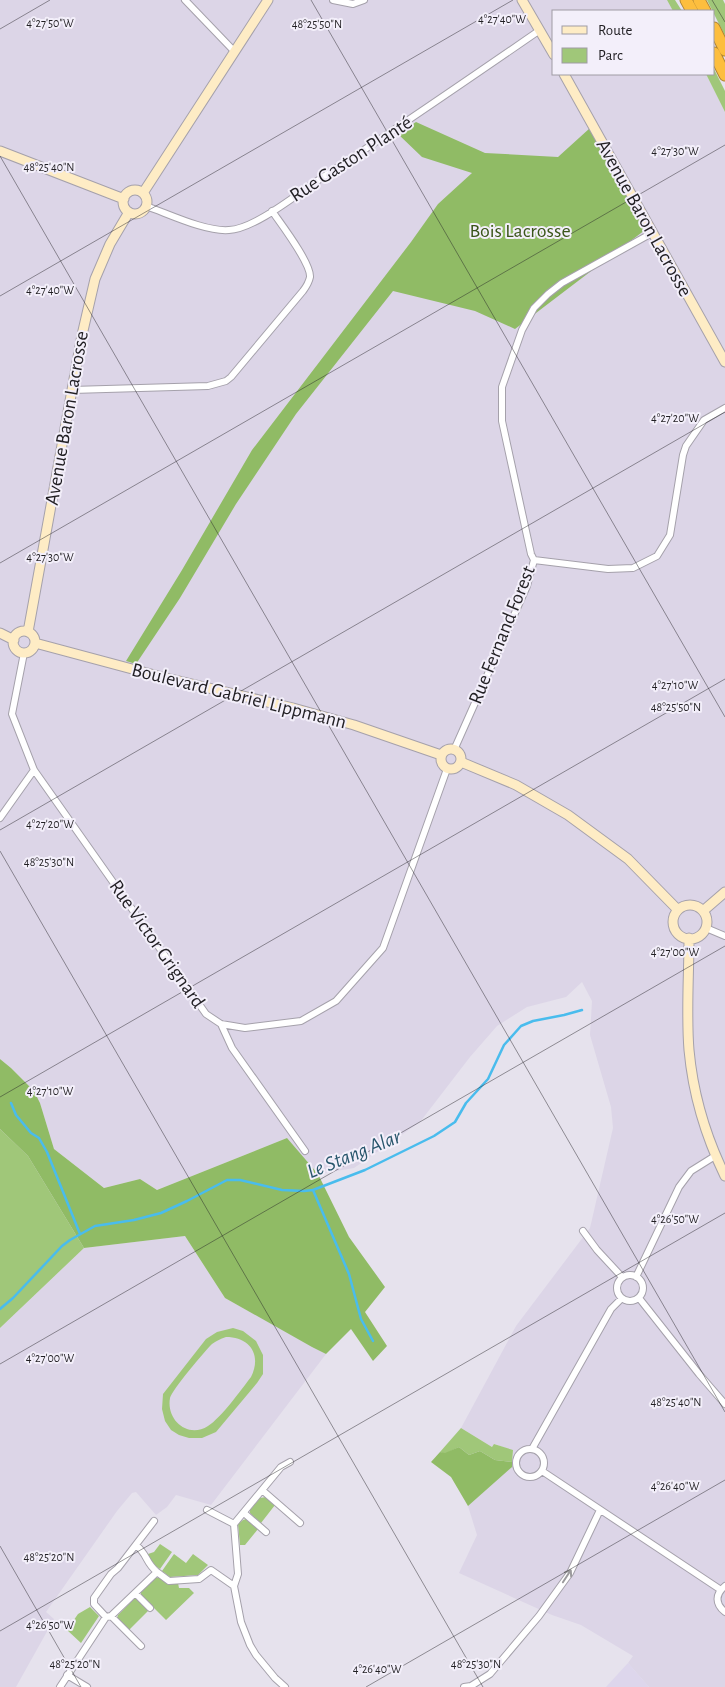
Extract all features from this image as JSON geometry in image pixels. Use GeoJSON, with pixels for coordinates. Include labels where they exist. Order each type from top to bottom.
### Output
{"type":"FeatureCollection","features":[{"type":"Feature","properties":{"kind":"highway"},"geometry":{"type":"LineString","coordinates":[[715,30],[725,50]]}},
{"type":"Feature","properties":{"kind":"highway"},"geometry":{"type":"LineString","coordinates":[[715,55],[725,75]]}},
{"type":"Feature","properties":{"kind":"street"},"geometry":{"type":"LineString","coordinates":[[185,0],[234,51]]}},
{"type":"Feature","properties":{"kind":"street"},"geometry":{"type":"LineString","coordinates":[[142,193],[268,0]]}},
{"type":"Feature","properties":{"kind":"street"},"geometry":{"type":"LineString","coordinates":[[333,0],[352,4],[364,0]]}},
{"type":"Feature","properties":{"kind":"street"},"geometry":{"type":"LineString","coordinates":[[522,0],[552,51]]}},
{"type":"Feature","properties":{"kind":"street","name":"Rue Gaston Planté"},"geometry":{"type":"LineString","coordinates":[[146,206],[203,227],[231,230],[245,226],[272,211],[402,125],[540,30]]}},
{"type":"Feature","properties":{"kind":"street","name":"Avenue Baron Lacrosse"},"geometry":{"type":"LineString","coordinates":[[565,75],[725,362]]}},
{"type":"Feature","properties":{"kind":"street"},"geometry":{"type":"LineString","coordinates":[[0,151],[124,199]]}},
{"type":"Feature","properties":{"kind":"street"},"geometry":{"type":"LineString","coordinates":[[133,191],[142,193],[146,199],[144,210],[137,214],[129,212],[124,206],[124,199],[127,193],[133,191]]}},
{"type":"Feature","properties":{"kind":"street"},"geometry":{"type":"LineString","coordinates":[[72,390],[208,386],[226,382],[308,284],[310,276],[305,260],[272,211]]}},
{"type":"Feature","properties":{"kind":"street","name":"Avenue Baron Lacrosse"},"geometry":{"type":"LineString","coordinates":[[28,632],[82,335],[95,279],[110,244],[129,212]]}},
{"type":"Feature","properties":{"kind":"street","name":"Rue Fernand Forest"},"geometry":{"type":"LineString","coordinates":[[454,750],[527,586],[534,560],[531,554],[502,420],[502,387],[522,330],[534,308],[562,283],[652,233]]}},
{"type":"Feature","properties":{"kind":"street"},"geometry":{"type":"LineString","coordinates":[[534,560],[608,569],[633,568],[657,556],[670,535],[683,454],[686,446],[704,420],[725,408]]}},
{"type":"Feature","properties":{"kind":"street"},"geometry":{"type":"LineString","coordinates":[[28,632],[33,637],[35,644],[32,649],[24,653],[15,648],[14,640],[19,633],[28,632]]}},
{"type":"Feature","properties":{"kind":"street"},"geometry":{"type":"LineString","coordinates":[[0,633],[14,640]]}},
{"type":"Feature","properties":{"kind":"street","name":"Boulevard Gabriel Lippmann"},"geometry":{"type":"LineString","coordinates":[[35,644],[293,708],[354,725],[441,754]]}},
{"type":"Feature","properties":{"kind":"street","name":"Rue Victor Grignard"},"geometry":{"type":"LineString","coordinates":[[24,653],[12,714],[34,770],[206,1014],[221,1024],[245,1028],[301,1021],[336,1001],[383,948],[447,769]]}},
{"type":"Feature","properties":{"kind":"street"},"geometry":{"type":"LineString","coordinates":[[446,750],[454,750],[459,753],[461,762],[454,769],[447,769],[442,765],[441,754],[446,750]]}},
{"type":"Feature","properties":{"kind":"street"},"geometry":{"type":"LineString","coordinates":[[461,762],[516,785],[568,815],[628,859],[678,910]]}},
{"type":"Feature","properties":{"kind":"street"},"geometry":{"type":"LineString","coordinates":[[0,818],[34,770]]}},
{"type":"Feature","properties":{"kind":"street"},"geometry":{"type":"LineString","coordinates":[[703,911],[725,892]]}},
{"type":"Feature","properties":{"kind":"street"},"geometry":{"type":"LineString","coordinates":[[686,905],[691,905],[703,911],[707,919],[706,928],[699,936],[689,938],[679,934],[674,925],[675,915],[678,910],[686,905]]}},
{"type":"Feature","properties":{"kind":"street"},"geometry":{"type":"LineString","coordinates":[[706,928],[725,936]]}},
{"type":"Feature","properties":{"kind":"street"},"geometry":{"type":"LineString","coordinates":[[689,938],[689,1049],[692,1076],[700,1111],[715,1156],[725,1176]]}},
{"type":"Feature","properties":{"kind":"street"},"geometry":{"type":"LineString","coordinates":[[221,1024],[232,1048],[305,1151]]}},
{"type":"Feature","properties":{"kind":"street"},"geometry":{"type":"LineString","coordinates":[[636,1277],[678,1187],[691,1171],[715,1156]]}},
{"type":"Feature","properties":{"kind":"street"},"geometry":{"type":"LineString","coordinates":[[583,1230],[597,1250],[622,1278]]}},
{"type":"Feature","properties":{"kind":"street"},"geometry":{"type":"LineString","coordinates":[[632,1275],[636,1277],[642,1284],[643,1289],[639,1298],[627,1301],[618,1295],[617,1285],[622,1278],[632,1275]]}},
{"type":"Feature","properties":{"kind":"street"},"geometry":{"type":"LineString","coordinates":[[532,1449],[611,1309],[622,1298]]}},
{"type":"Feature","properties":{"kind":"street"},"geometry":{"type":"LineString","coordinates":[[639,1298],[725,1404]]}},
{"type":"Feature","properties":{"kind":"street"},"geometry":{"type":"LineString","coordinates":[[526,1449],[532,1449],[539,1452],[543,1457],[544,1464],[542,1470],[537,1475],[524,1476],[518,1471],[517,1457],[526,1449]]}},
{"type":"Feature","properties":{"kind":"street"},"geometry":{"type":"LineString","coordinates":[[285,1687],[263,1666],[250,1645],[241,1622],[234,1586],[238,1574],[234,1524],[281,1467],[290,1462]]}},
{"type":"Feature","properties":{"kind":"street"},"geometry":{"type":"LineString","coordinates":[[542,1470],[600,1510],[723,1588],[718,1595],[717,1601],[719,1607],[725,1612]]}},
{"type":"Feature","properties":{"kind":"street"},"geometry":{"type":"LineString","coordinates":[[262,1490],[300,1522]]}},
{"type":"Feature","properties":{"kind":"street"},"geometry":{"type":"LineString","coordinates":[[206,1510],[234,1524]]}},
{"type":"Feature","properties":{"kind":"street"},"geometry":{"type":"LineString","coordinates":[[464,1687],[471,1686],[490,1674],[539,1616],[570,1573],[600,1510]]}},
{"type":"Feature","properties":{"kind":"street"},"geometry":{"type":"LineString","coordinates":[[244,1513],[266,1532]]}},
{"type":"Feature","properties":{"kind":"street"},"geometry":{"type":"LineString","coordinates":[[141,1646],[94,1604],[94,1598],[154,1521]]}},
{"type":"Feature","properties":{"kind":"street"},"geometry":{"type":"LineString","coordinates":[[136,1545],[144,1551],[148,1565],[169,1580],[199,1579],[211,1570],[234,1586]]}},
{"type":"Feature","properties":{"kind":"street"},"geometry":{"type":"LineString","coordinates":[[60,1687],[109,1617],[157,1572]]}},
{"type":"Feature","properties":{"kind":"street"},"geometry":{"type":"LineString","coordinates":[[135,1593],[150,1608]]}},
{"type":"Feature","properties":{"kind":"street"},"geometry":{"type":"LineString","coordinates":[[67,1675],[86,1687]]}},
{"type":"Feature","properties":{"kind":"shaded area"},"geometry":{"type":"Polygon","coordinates":[[[0,0],[667,0],[672,10],[552,10],[552,75],[706,75],[725,112],[725,1687],[649,1687],[628,1663],[633,1656],[581,1625],[552,1615],[459,1573],[477,1535],[468,1506],[511,1467],[513,1451],[495,1444],[492,1447],[461,1428],[516,1326],[590,1228],[613,1128],[611,1107],[590,1035],[592,1001],[582,982],[566,997],[527,1007],[497,1026],[470,1057],[420,1122],[354,1168],[318,1174],[287,1138],[157,1190],[140,1179],[104,1188],[54,1149],[40,1103],[34,1091],[0,1059],[0,0]]]}},
{"type":"Feature","properties":{"kind":"shaded area"},"geometry":{"type":"Polygon","coordinates":[[[185,1236],[225,1298],[326,1354],[211,1505],[176,1495],[167,1507],[156,1515],[136,1492],[132,1493],[117,1511],[46,1612],[54,1619],[16,1687],[0,1687],[0,1328],[84,1248],[185,1236]]]}},
{"type":"Feature","properties":{"kind":"shaded area"},"geometry":{"type":"Polygon","coordinates":[[[628,1663],[649,1687],[606,1687],[628,1663]]]}},
{"type":"Feature","properties":{"kind":"green space"},"geometry":{"type":"Polygon","coordinates":[[[667,0],[675,0],[681,10],[672,10],[667,0]]]}},
{"type":"Feature","properties":{"kind":"green space"},"geometry":{"type":"Polygon","coordinates":[[[707,0],[723,0],[725,4],[725,36],[715,16],[715,10],[712,10],[707,0]]]}},
{"type":"Feature","properties":{"kind":"green space"},"geometry":{"type":"Polygon","coordinates":[[[715,71],[725,91],[725,112],[706,75],[715,75],[715,71]]]}},
{"type":"Feature","properties":{"kind":"green space","name":"Bois Lacrosse"},"geometry":{"type":"Polygon","coordinates":[[[416,122],[485,153],[558,157],[590,128],[645,230],[515,329],[475,311],[393,291],[296,414],[236,504],[180,598],[136,664],[126,661],[252,450],[438,204],[472,173],[422,157],[398,134],[416,122]]]}},
{"type":"Feature","properties":{"kind":"green space"},"geometry":{"type":"Polygon","coordinates":[[[0,1059],[34,1091],[40,1103],[54,1149],[104,1188],[140,1179],[157,1190],[287,1138],[318,1174],[349,1237],[385,1287],[365,1312],[387,1346],[373,1361],[351,1329],[326,1354],[312,1347],[225,1298],[185,1236],[84,1248],[28,1156],[0,1129],[0,1059]]]}},
{"type":"Feature","properties":{"kind":"green space"},"geometry":{"type":"Polygon","coordinates":[[[0,1129],[28,1156],[84,1248],[0,1328],[0,1129]]]}},
{"type":"Feature","properties":{"kind":"green space"},"geometry":{"type":"Polygon","coordinates":[[[233,1328],[243,1331],[256,1341],[263,1355],[263,1374],[216,1432],[202,1438],[189,1438],[179,1435],[171,1430],[165,1421],[162,1409],[163,1394],[206,1339],[217,1332],[233,1328]],[[226,1337],[212,1344],[172,1394],[170,1398],[171,1413],[175,1420],[186,1429],[200,1429],[213,1422],[251,1377],[255,1361],[252,1349],[242,1340],[226,1337]]]}},
{"type":"Feature","properties":{"kind":"green space"},"geometry":{"type":"Polygon","coordinates":[[[461,1428],[492,1447],[494,1444],[513,1450],[512,1462],[495,1460],[480,1451],[469,1455],[459,1447],[445,1454],[440,1452],[461,1428]]]}},
{"type":"Feature","properties":{"kind":"green space"},"geometry":{"type":"Polygon","coordinates":[[[459,1447],[469,1455],[480,1451],[495,1460],[512,1462],[512,1467],[468,1506],[451,1477],[431,1462],[440,1452],[445,1453],[459,1447]]]}},
{"type":"Feature","properties":{"kind":"green space"},"geometry":{"type":"Polygon","coordinates":[[[266,1497],[275,1505],[261,1523],[250,1513],[250,1510],[260,1498],[266,1497]]]}},
{"type":"Feature","properties":{"kind":"green space"},"geometry":{"type":"Polygon","coordinates":[[[246,1519],[258,1529],[245,1545],[240,1545],[238,1524],[246,1519]]]}},
{"type":"Feature","properties":{"kind":"green space"},"geometry":{"type":"Polygon","coordinates":[[[160,1544],[172,1552],[160,1569],[150,1562],[148,1554],[154,1552],[160,1544]]]}},
{"type":"Feature","properties":{"kind":"green space"},"geometry":{"type":"Polygon","coordinates":[[[174,1554],[186,1563],[193,1554],[208,1565],[198,1575],[170,1577],[162,1571],[174,1554]]]}},
{"type":"Feature","properties":{"kind":"green space"},"geometry":{"type":"Polygon","coordinates":[[[155,1578],[160,1578],[172,1584],[178,1583],[179,1588],[189,1588],[194,1593],[166,1620],[141,1595],[141,1592],[155,1578]]]}},
{"type":"Feature","properties":{"kind":"green space"},"geometry":{"type":"Polygon","coordinates":[[[134,1599],[137,1599],[148,1611],[129,1630],[117,1618],[134,1599]]]}},
{"type":"Feature","properties":{"kind":"green space"},"geometry":{"type":"Polygon","coordinates":[[[90,1607],[99,1616],[81,1643],[67,1630],[78,1614],[90,1607]]]}},
{"type":"Feature","properties":{"kind":"waterway","name":"Le Stang Alar"},"geometry":{"type":"LineString","coordinates":[[0,1309],[13,1298],[62,1246],[95,1226],[134,1220],[161,1213],[227,1180],[240,1180],[282,1190],[313,1190],[365,1170],[434,1136],[455,1122],[466,1103],[488,1079],[504,1045],[521,1026],[533,1021],[582,1010]]}},
{"type":"Feature","properties":{"kind":"waterway"},"geometry":{"type":"LineString","coordinates":[[11,1103],[16,1115],[31,1133],[39,1138],[47,1152],[80,1234]]}},
{"type":"Feature","properties":{"kind":"waterway"},"geometry":{"type":"LineString","coordinates":[[313,1190],[349,1274],[361,1319],[373,1341]]}}]}
